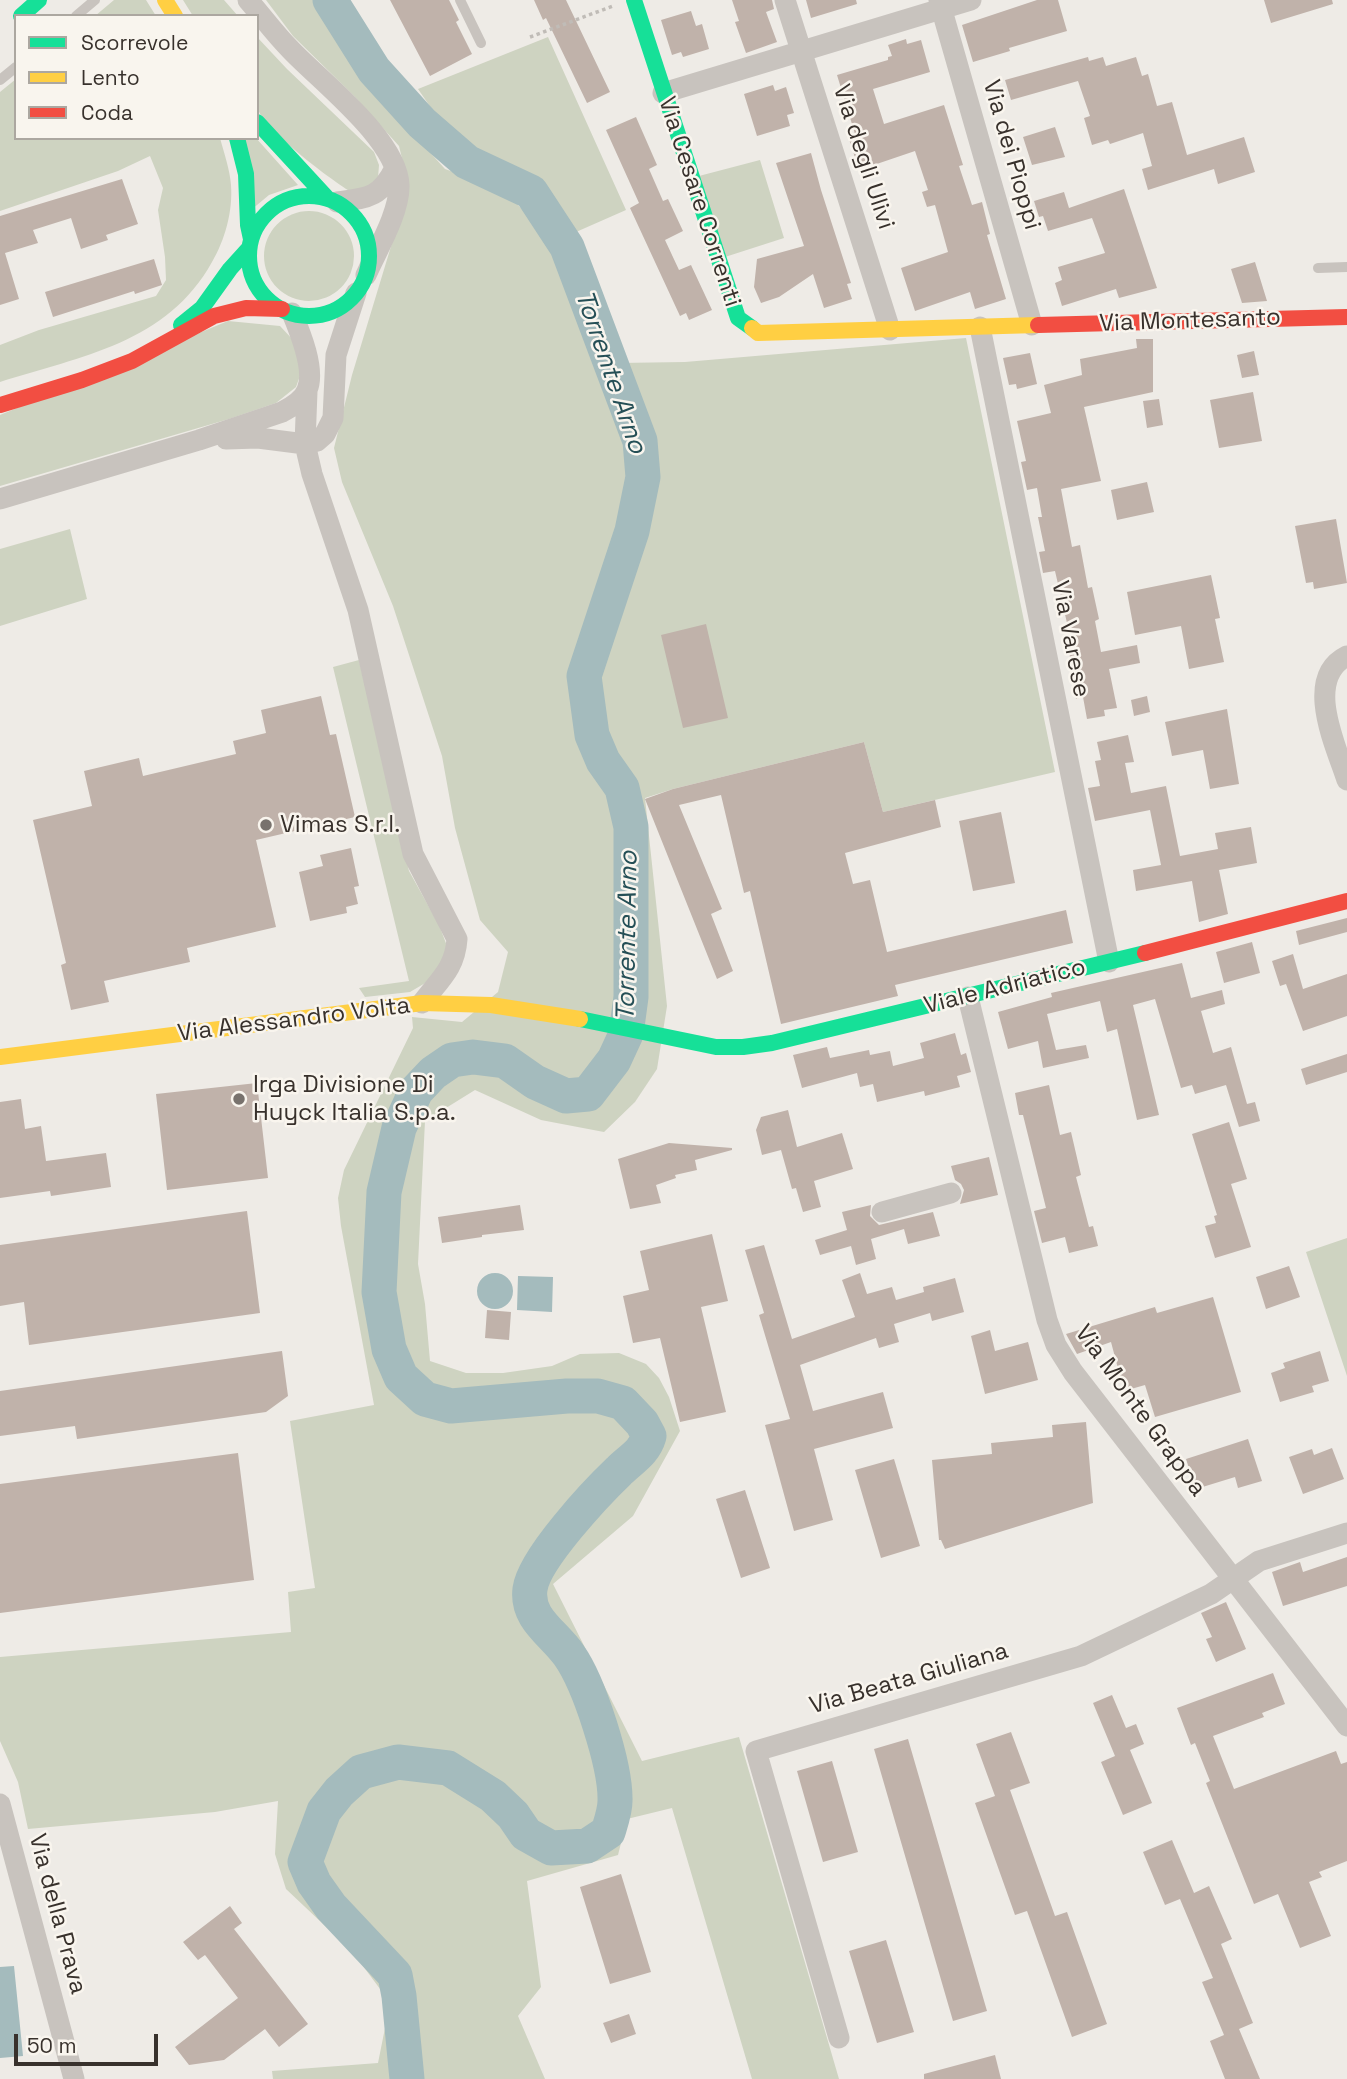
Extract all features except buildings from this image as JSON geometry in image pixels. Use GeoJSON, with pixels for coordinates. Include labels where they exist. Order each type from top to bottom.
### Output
{"type":"FeatureCollection","features":[{"type":"Feature","properties":{"kind":"main road"},"geometry":{"type":"LineString","coordinates":[[23,14],[39,0]]}},
{"type":"Feature","properties":{"kind":"main road","name":"Via Cesare Correnti"},"geometry":{"type":"LineString","coordinates":[[634,0],[738,318],[758,333],[1032,325]]}},
{"type":"Feature","properties":{"kind":"main road"},"geometry":{"type":"LineString","coordinates":[[0,405],[82,380],[132,361],[215,316],[246,309],[287,311],[310,316],[327,313],[343,305],[361,284],[369,258],[368,241],[361,225],[351,212],[332,200],[259,124]]}},
{"type":"Feature","properties":{"kind":"main road"},"geometry":{"type":"LineString","coordinates":[[238,140],[246,174],[251,244],[249,263],[253,277],[270,301],[287,311]]}},
{"type":"Feature","properties":{"kind":"main road"},"geometry":{"type":"LineString","coordinates":[[0,392],[76,369],[177,328],[202,308],[251,244],[260,221],[273,208],[290,199],[309,195],[332,200]]}},
{"type":"Feature","properties":{"kind":"main road","name":"Via Montesanto"},"geometry":{"type":"LineString","coordinates":[[1032,325],[1347,317]]}},
{"type":"Feature","properties":{"kind":"main road","name":"Viale Adriatico"},"geometry":{"type":"LineString","coordinates":[[589,1021],[716,1047],[744,1047],[783,1041],[1347,901]]}},
{"type":"Feature","properties":{"kind":"main road","name":"Via Alessandro Volta"},"geometry":{"type":"LineString","coordinates":[[0,1057],[422,1003],[491,1005],[589,1021]]}},
{"type":"Feature","properties":{"kind":"street"},"geometry":{"type":"LineString","coordinates":[[199,440],[249,437],[305,444],[317,441],[330,427],[334,404],[334,364],[361,284],[395,208],[399,187],[395,168],[365,123],[289,49],[248,0]]}},
{"type":"Feature","properties":{"kind":"street","name":"Via degli Ulivi"},"geometry":{"type":"LineString","coordinates":[[785,0],[890,331]]}},
{"type":"Feature","properties":{"kind":"street"},"geometry":{"type":"LineString","coordinates":[[663,93],[940,4],[971,0]]}},
{"type":"Feature","properties":{"kind":"street","name":"Via dei Pioppi"},"geometry":{"type":"LineString","coordinates":[[940,4],[1032,325]]}},
{"type":"Feature","properties":{"kind":"street"},"geometry":{"type":"LineString","coordinates":[[332,200],[373,196],[388,181],[395,168]]}},
{"type":"Feature","properties":{"kind":"street"},"geometry":{"type":"LineString","coordinates":[[287,311],[303,338],[310,373],[305,444],[312,474],[358,610],[413,855],[457,939],[456,954],[450,968],[422,1003]]}},
{"type":"Feature","properties":{"kind":"street","name":"Via Varese"},"geometry":{"type":"LineString","coordinates":[[980,327],[1109,962]]}},
{"type":"Feature","properties":{"kind":"street"},"geometry":{"type":"LineString","coordinates":[[0,499],[199,440],[282,412],[300,400],[307,391]]}},
{"type":"Feature","properties":{"kind":"street"},"geometry":{"type":"LineString","coordinates":[[1347,656],[1338,660],[1326,677],[1324,699],[1327,720],[1347,780]]}},
{"type":"Feature","properties":{"kind":"street","name":"Via Monte Grappa"},"geometry":{"type":"LineString","coordinates":[[968,997],[1030,1258],[1056,1345],[1073,1372],[1347,1726]]}},
{"type":"Feature","properties":{"kind":"street"},"geometry":{"type":"LineString","coordinates":[[881,1212],[951,1192]]}},
{"type":"Feature","properties":{"kind":"street","name":"Via Beata Giuliana"},"geometry":{"type":"LineString","coordinates":[[839,2038],[756,1751],[1081,1656],[1211,1594],[1259,1561],[1347,1533]]}},
{"type":"Feature","properties":{"kind":"street","name":"Via della Prava"},"geometry":{"type":"LineString","coordinates":[[0,1804],[74,2079]]}},
{"type":"Feature","properties":{"kind":"lane"},"geometry":{"type":"LineString","coordinates":[[78,14],[95,0]]}},
{"type":"Feature","properties":{"kind":"lane"},"geometry":{"type":"LineString","coordinates":[[460,0],[481,43]]}},
{"type":"Feature","properties":{"kind":"lane"},"geometry":{"type":"LineString","coordinates":[[0,80],[14,69]]}},
{"type":"Feature","properties":{"kind":"lane"},"geometry":{"type":"LineString","coordinates":[[1318,268],[1347,267]]}},
{"type":"Feature","properties":{"kind":"path"},"geometry":{"type":"LineString","coordinates":[[530,37],[617,5]]}},
{"type":"Feature","properties":{"kind":"green space"},"geometry":{"type":"Polygon","coordinates":[[[114,0],[146,0],[155,14],[97,14],[114,0]]]}},
{"type":"Feature","properties":{"kind":"green space"},"geometry":{"type":"Polygon","coordinates":[[[183,0],[224,0],[236,14],[192,14],[183,0]]]}},
{"type":"Feature","properties":{"kind":"green space"},"geometry":{"type":"Polygon","coordinates":[[[266,0],[314,0],[399,118],[445,169],[502,189],[526,213],[561,260],[631,449],[648,443],[618,363],[685,362],[966,338],[1055,772],[883,812],[864,742],[645,798],[667,1006],[657,1069],[635,1102],[604,1132],[541,1120],[475,1090],[425,1121],[418,1264],[430,1361],[466,1373],[503,1373],[552,1366],[580,1354],[619,1353],[646,1364],[659,1378],[669,1397],[680,1431],[633,1516],[553,1584],[642,1761],[739,1737],[839,2079],[752,2079],[672,1808],[627,1819],[618,1855],[527,1881],[541,1987],[518,2016],[545,2079],[273,2079],[272,2071],[378,2063],[387,2018],[383,1993],[360,1962],[286,1889],[275,1854],[278,1801],[215,1812],[28,1829],[18,1782],[0,1741],[0,1657],[291,1632],[288,1592],[315,1588],[290,1421],[374,1405],[341,1226],[338,1198],[344,1170],[413,1028],[412,1017],[462,1022],[498,992],[508,952],[480,920],[455,828],[442,756],[393,606],[342,482],[334,448],[352,375],[409,187],[399,146],[354,96],[293,36],[266,0]]]}},
{"type":"Feature","properties":{"kind":"green space"},"geometry":{"type":"Polygon","coordinates":[[[548,37],[626,210],[576,232],[534,178],[469,152],[447,131],[418,89],[548,37]]]}},
{"type":"Feature","properties":{"kind":"green space"},"geometry":{"type":"Polygon","coordinates":[[[259,39],[374,152],[379,165],[378,178],[367,189],[353,193],[299,154],[259,111],[259,39]]]}},
{"type":"Feature","properties":{"kind":"green space"},"geometry":{"type":"Polygon","coordinates":[[[14,81],[14,140],[221,140],[231,185],[231,205],[224,235],[212,262],[193,289],[171,311],[147,329],[120,343],[0,382],[0,345],[39,330],[156,296],[166,280],[158,210],[163,188],[150,156],[118,171],[0,211],[0,92],[14,81]]]}},
{"type":"Feature","properties":{"kind":"green space"},"geometry":{"type":"Polygon","coordinates":[[[244,140],[258,140],[298,185],[269,195],[251,210],[244,140]]]}},
{"type":"Feature","properties":{"kind":"green space"},"geometry":{"type":"Polygon","coordinates":[[[760,160],[784,238],[725,257],[699,176],[760,160]]]}},
{"type":"Feature","properties":{"kind":"green space"},"geometry":{"type":"Polygon","coordinates":[[[309,211],[326,215],[341,224],[350,239],[354,256],[350,273],[341,288],[326,297],[309,301],[292,297],[277,288],[268,273],[264,256],[268,239],[277,224],[292,215],[309,211]]]}},
{"type":"Feature","properties":{"kind":"green space"},"geometry":{"type":"Polygon","coordinates":[[[228,321],[280,326],[295,342],[302,370],[296,387],[276,403],[229,419],[0,486],[0,415],[228,321]]]}},
{"type":"Feature","properties":{"kind":"green space"},"geometry":{"type":"Polygon","coordinates":[[[70,529],[87,599],[0,626],[0,549],[70,529]]]}},
{"type":"Feature","properties":{"kind":"green space"},"geometry":{"type":"Polygon","coordinates":[[[359,660],[409,871],[439,925],[447,946],[445,962],[427,982],[410,992],[365,997],[359,988],[409,981],[333,667],[359,660]]]}},
{"type":"Feature","properties":{"kind":"green space"},"geometry":{"type":"Polygon","coordinates":[[[1347,1238],[1347,1376],[1306,1252],[1347,1238]]]}},
{"type":"Feature","properties":{"kind":"water"},"geometry":{"type":"Polygon","coordinates":[[[495,1273],[508,1278],[513,1291],[508,1304],[495,1309],[482,1304],[477,1291],[482,1278],[495,1273]]]}},
{"type":"Feature","properties":{"kind":"water"},"geometry":{"type":"Polygon","coordinates":[[[518,1276],[553,1277],[552,1312],[517,1310],[518,1276]]]}},
{"type":"Feature","properties":{"kind":"water"},"geometry":{"type":"Polygon","coordinates":[[[14,1966],[23,2056],[0,2058],[0,1967],[14,1966]]]}},
{"type":"Feature","properties":{"kind":"waterway","name":"Torrente Arno"},"geometry":{"type":"LineString","coordinates":[[330,0],[374,70],[422,123],[467,162],[531,192],[567,247],[640,441],[643,477],[632,531],[584,676],[592,735],[603,761],[622,788],[631,827],[631,997],[626,1034],[614,1060],[588,1094],[566,1096],[535,1082],[505,1061],[473,1057],[452,1060],[433,1073],[416,1091],[399,1128],[384,1192],[379,1292],[389,1349],[401,1377],[425,1399],[451,1406],[567,1396],[598,1396],[623,1403],[642,1423],[649,1436],[640,1451],[567,1527],[542,1561],[530,1589],[532,1609],[542,1625],[569,1655],[593,1704],[611,1767],[614,1809],[608,1832],[587,1846],[551,1848],[526,1834],[513,1815],[493,1796],[448,1768],[398,1762],[361,1772],[339,1792],[324,1811],[305,1862],[314,1883],[331,1907],[395,1975],[407,2079]]}},
{"type":"Feature","properties":{"kind":"traffic: fast"},"geometry":{"type":"LineString","coordinates":[[23,14],[39,0]]}},
{"type":"Feature","properties":{"kind":"traffic: fast"},"geometry":{"type":"LineString","coordinates":[[634,0],[738,318],[752,328]]}},
{"type":"Feature","properties":{"kind":"traffic: fast"},"geometry":{"type":"LineString","coordinates":[[259,124],[328,199]]}},
{"type":"Feature","properties":{"kind":"traffic: fast"},"geometry":{"type":"LineString","coordinates":[[238,140],[246,174],[251,239]]}},
{"type":"Feature","properties":{"kind":"traffic: fast"},"geometry":{"type":"LineString","coordinates":[[309,196],[332,201],[351,214],[364,233],[369,256],[364,279],[351,298],[332,311],[309,316],[286,311],[267,298],[254,279],[249,256],[254,233],[267,214],[286,201],[309,196]]}},
{"type":"Feature","properties":{"kind":"traffic: fast"},"geometry":{"type":"LineString","coordinates":[[181,325],[202,308],[249,248]]}},
{"type":"Feature","properties":{"kind":"traffic: fast"},"geometry":{"type":"LineString","coordinates":[[580,1019],[716,1047],[743,1047],[772,1043],[1145,953]]}},
{"type":"Feature","properties":{"kind":"traffic: slow"},"geometry":{"type":"LineString","coordinates":[[165,0],[174,14]]}},
{"type":"Feature","properties":{"kind":"traffic: slow"},"geometry":{"type":"LineString","coordinates":[[752,328],[758,333],[1038,325]]}},
{"type":"Feature","properties":{"kind":"traffic: slow"},"geometry":{"type":"LineString","coordinates":[[0,1057],[422,1003],[491,1005],[580,1019]]}},
{"type":"Feature","properties":{"kind":"traffic: jam"},"geometry":{"type":"LineString","coordinates":[[0,405],[82,380],[132,361],[214,316],[246,308],[282,309]]}},
{"type":"Feature","properties":{"kind":"traffic: jam"},"geometry":{"type":"LineString","coordinates":[[1038,325],[1347,317]]}},
{"type":"Feature","properties":{"kind":"traffic: jam"},"geometry":{"type":"LineString","coordinates":[[1145,953],[1347,901]]}},
{"type":"Feature","properties":{"kind":"place","name":"Vimas S.r.l."},"geometry":{"type":"Point","coordinates":[266,825]}},
{"type":"Feature","properties":{"kind":"place","name":"Irga Divisione Di Huyck Italia S.p.a."},"geometry":{"type":"Point","coordinates":[239,1099]}}]}
